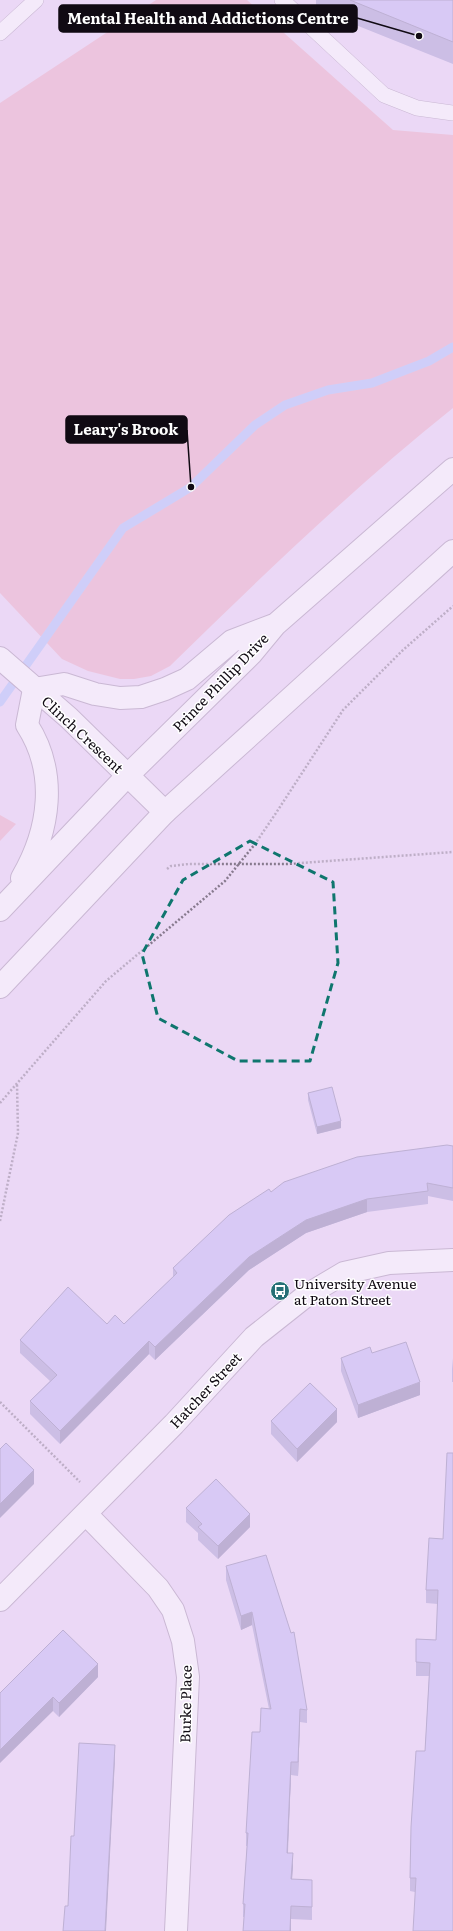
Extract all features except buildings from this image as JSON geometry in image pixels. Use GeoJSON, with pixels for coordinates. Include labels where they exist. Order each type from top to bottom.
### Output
{"type":"FeatureCollection","features":[{"type":"Feature","properties":{"kind":"main road","name":"Prince Phillip Drive"},"geometry":{"type":"LineString","coordinates":[[4,905],[128,775],[251,654],[274,625],[453,469]]}},
{"type":"Feature","properties":{"kind":"main road"},"geometry":{"type":"LineString","coordinates":[[0,987],[165,812],[453,551]]}},
{"type":"Feature","properties":{"kind":"main road"},"geometry":{"type":"LineString","coordinates":[[4,905],[29,865],[44,823],[48,798],[41,754],[35,737],[27,725],[34,689],[64,684],[95,694],[120,698],[141,697],[165,689],[187,679],[232,641],[274,625]]}},
{"type":"Feature","properties":{"kind":"main road","name":"Clinch Crescent"},"geometry":{"type":"LineString","coordinates":[[0,658],[69,718],[165,812]]}},
{"type":"Feature","properties":{"kind":"main road","name":"Hatcher Street"},"geometry":{"type":"LineString","coordinates":[[0,1600],[174,1424],[254,1337],[307,1295],[344,1273],[389,1263],[453,1260]]}},
{"type":"Feature","properties":{"kind":"main road","name":"Burke Place"},"geometry":{"type":"LineString","coordinates":[[86,1514],[158,1588],[173,1610],[183,1641],[188,1677],[176,1931]]}},
{"type":"Feature","properties":{"kind":"lane"},"geometry":{"type":"LineString","coordinates":[[0,33],[36,0]]}},
{"type":"Feature","properties":{"kind":"lane"},"geometry":{"type":"LineString","coordinates":[[282,0],[384,95],[417,108],[453,113]]}},
{"type":"Feature","properties":{"kind":"path"},"geometry":{"type":"LineString","coordinates":[[0,1103],[106,981],[141,950],[205,899],[225,880],[239,864],[276,814],[343,710],[403,650],[453,606]]}},
{"type":"Feature","properties":{"kind":"path"},"geometry":{"type":"LineString","coordinates":[[167,869],[171,866],[189,864],[287,864],[453,852]]}},
{"type":"Feature","properties":{"kind":"path"},"geometry":{"type":"LineString","coordinates":[[0,1221],[18,1133],[18,1083]]}},
{"type":"Feature","properties":{"kind":"path"},"geometry":{"type":"LineString","coordinates":[[0,1402],[82,1484]]}},
{"type":"Feature","properties":{"kind":"highlighted area"},"geometry":{"type":"Polygon","coordinates":[[[250,841],[333,882],[338,963],[310,1061],[238,1061],[158,1018],[142,954],[183,880],[250,841]]]}},
{"type":"Feature","properties":{"kind":"shaded area"},"geometry":{"type":"Polygon","coordinates":[[[156,0],[247,0],[393,130],[453,135],[453,408],[344,501],[273,566],[170,666],[151,676],[134,679],[120,679],[88,671],[62,659],[0,593],[0,103],[156,0]]]}},
{"type":"Feature","properties":{"kind":"shaded area"},"geometry":{"type":"Polygon","coordinates":[[[0,815],[16,824],[0,841],[0,815]]]}},
{"type":"Feature","properties":{"kind":"waterway"},"geometry":{"type":"LineString","coordinates":[[0,702],[123,528],[191,487],[255,425],[285,405],[328,390],[372,383],[429,361],[453,347]]}},
{"type":"Feature","properties":{"kind":"place","name":"Mental Health and Addictions Centre"},"geometry":{"type":"Point","coordinates":[419,36]}},
{"type":"Feature","properties":{"kind":"place","name":"Leary's Brook"},"geometry":{"type":"Point","coordinates":[191,487]}},
{"type":"Feature","properties":{"kind":"place","name":"University Avenue at Paton Street"},"geometry":{"type":"Point","coordinates":[280,1291]}}]}
